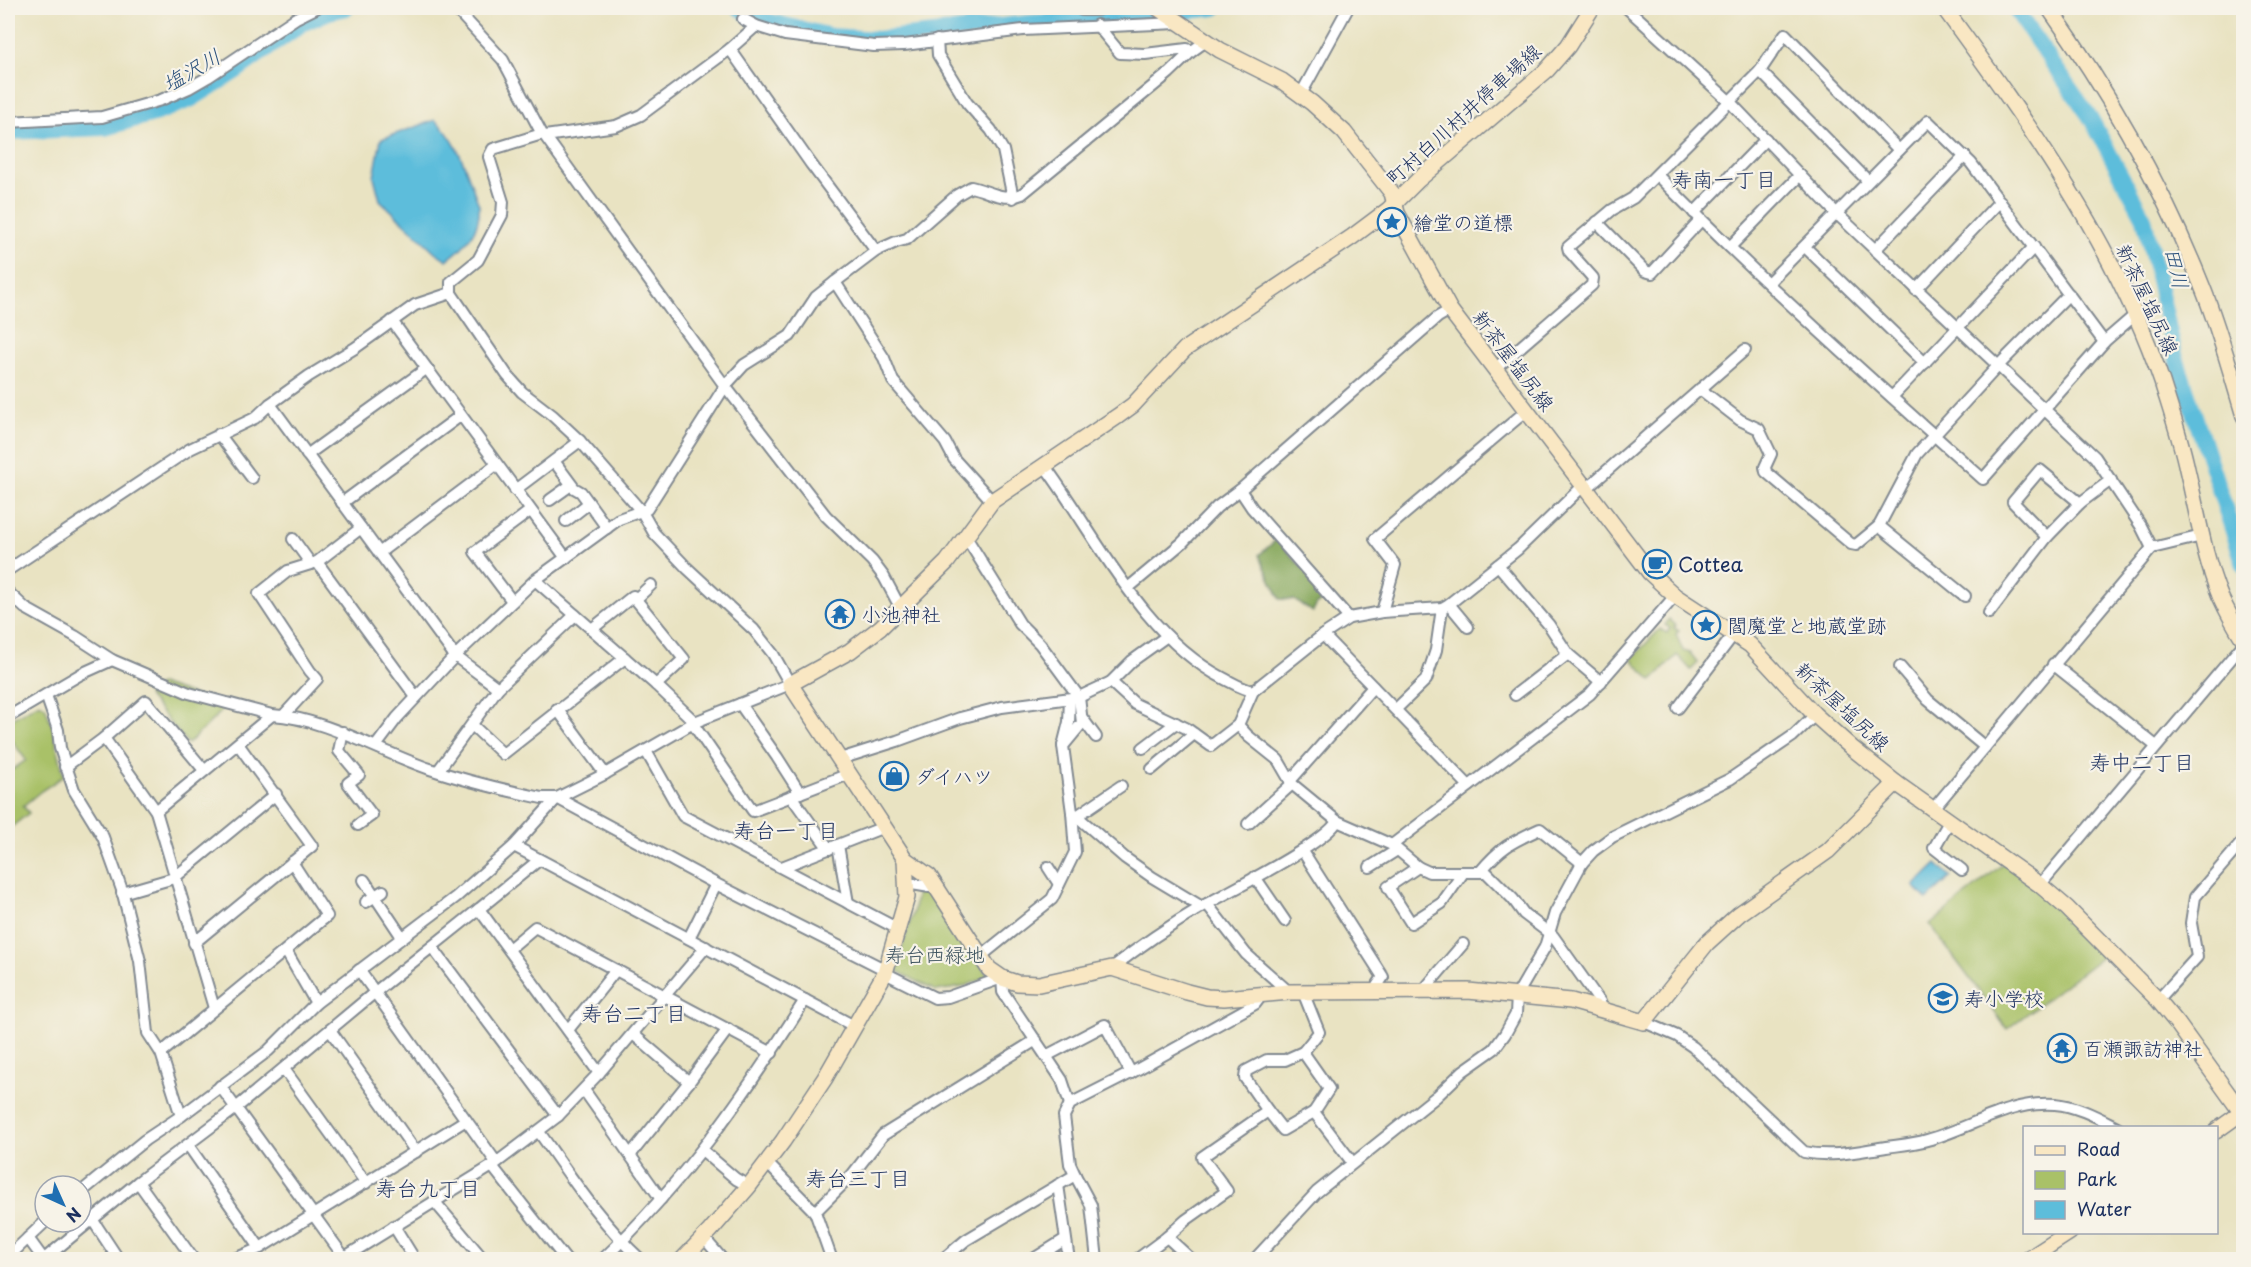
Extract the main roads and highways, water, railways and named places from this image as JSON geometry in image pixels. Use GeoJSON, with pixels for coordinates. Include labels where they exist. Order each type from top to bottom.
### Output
{"type":"FeatureCollection","features":[{"type":"Feature","properties":{"kind":"water"},"geometry":{"type":"Polygon","coordinates":[[[435,120],[444,128],[457,148],[479,205],[478,222],[471,237],[447,260],[435,252],[380,200],[374,177],[381,139],[435,120]]]}},
{"type":"Feature","properties":{"kind":"water"},"geometry":{"type":"Polygon","coordinates":[[[1937,864],[1951,877],[1927,900],[1914,886],[1937,864]]]}},
{"type":"Feature","properties":{"kind":"waterway","name":"塩沢川"},"geometry":{"type":"LineString","coordinates":[[8,132],[105,128],[157,113],[192,99],[235,72],[302,24],[329,12],[347,8]]}},
{"type":"Feature","properties":{"kind":"waterway","name":"塩沢川"},"geometry":{"type":"LineString","coordinates":[[739,8],[755,18],[831,36],[877,39],[1027,23],[1152,15],[1215,8]]}},
{"type":"Feature","properties":{"kind":"waterway","name":"田川"},"geometry":{"type":"LineString","coordinates":[[2014,8],[2090,117],[2144,218],[2175,355],[2244,565]]}},
{"type":"Feature","properties":{"kind":"place","name":"繪堂の道標"},"geometry":{"type":"Point","coordinates":[1392,222]}},
{"type":"Feature","properties":{"kind":"place","name":"Cottea"},"geometry":{"type":"Point","coordinates":[1657,564]}},
{"type":"Feature","properties":{"kind":"place","name":"小池神社"},"geometry":{"type":"Point","coordinates":[840,614]}},
{"type":"Feature","properties":{"kind":"place","name":"閻魔堂と地蔵堂跡"},"geometry":{"type":"Point","coordinates":[1706,625]}},
{"type":"Feature","properties":{"kind":"place","name":"ダイハツ"},"geometry":{"type":"Point","coordinates":[894,776]}},
{"type":"Feature","properties":{"kind":"place","name":"寿小学校"},"geometry":{"type":"Point","coordinates":[1943,998]}},
{"type":"Feature","properties":{"kind":"place","name":"百瀬諏訪神社"},"geometry":{"type":"Point","coordinates":[2062,1048]}},
{"type":"Feature","properties":{"kind":"district","name":"寿南一丁目"},"geometry":{"type":"Point","coordinates":[1724,178]}},
{"type":"Feature","properties":{"kind":"district","name":"寿中二丁目"},"geometry":{"type":"Point","coordinates":[2142,761]}},
{"type":"Feature","properties":{"kind":"district","name":"寿台一丁目"},"geometry":{"type":"Point","coordinates":[786,829]}},
{"type":"Feature","properties":{"kind":"district","name":"寿台二丁目"},"geometry":{"type":"Point","coordinates":[634,1012]}},
{"type":"Feature","properties":{"kind":"district","name":"寿台三丁目"},"geometry":{"type":"Point","coordinates":[858,1177]}},
{"type":"Feature","properties":{"kind":"district","name":"寿台九丁目"},"geometry":{"type":"Point","coordinates":[428,1187]}},
{"type":"Feature","properties":{"kind":"park label","name":"寿台西緑地"},"geometry":{"type":"Point","coordinates":[935,954]}}]}
